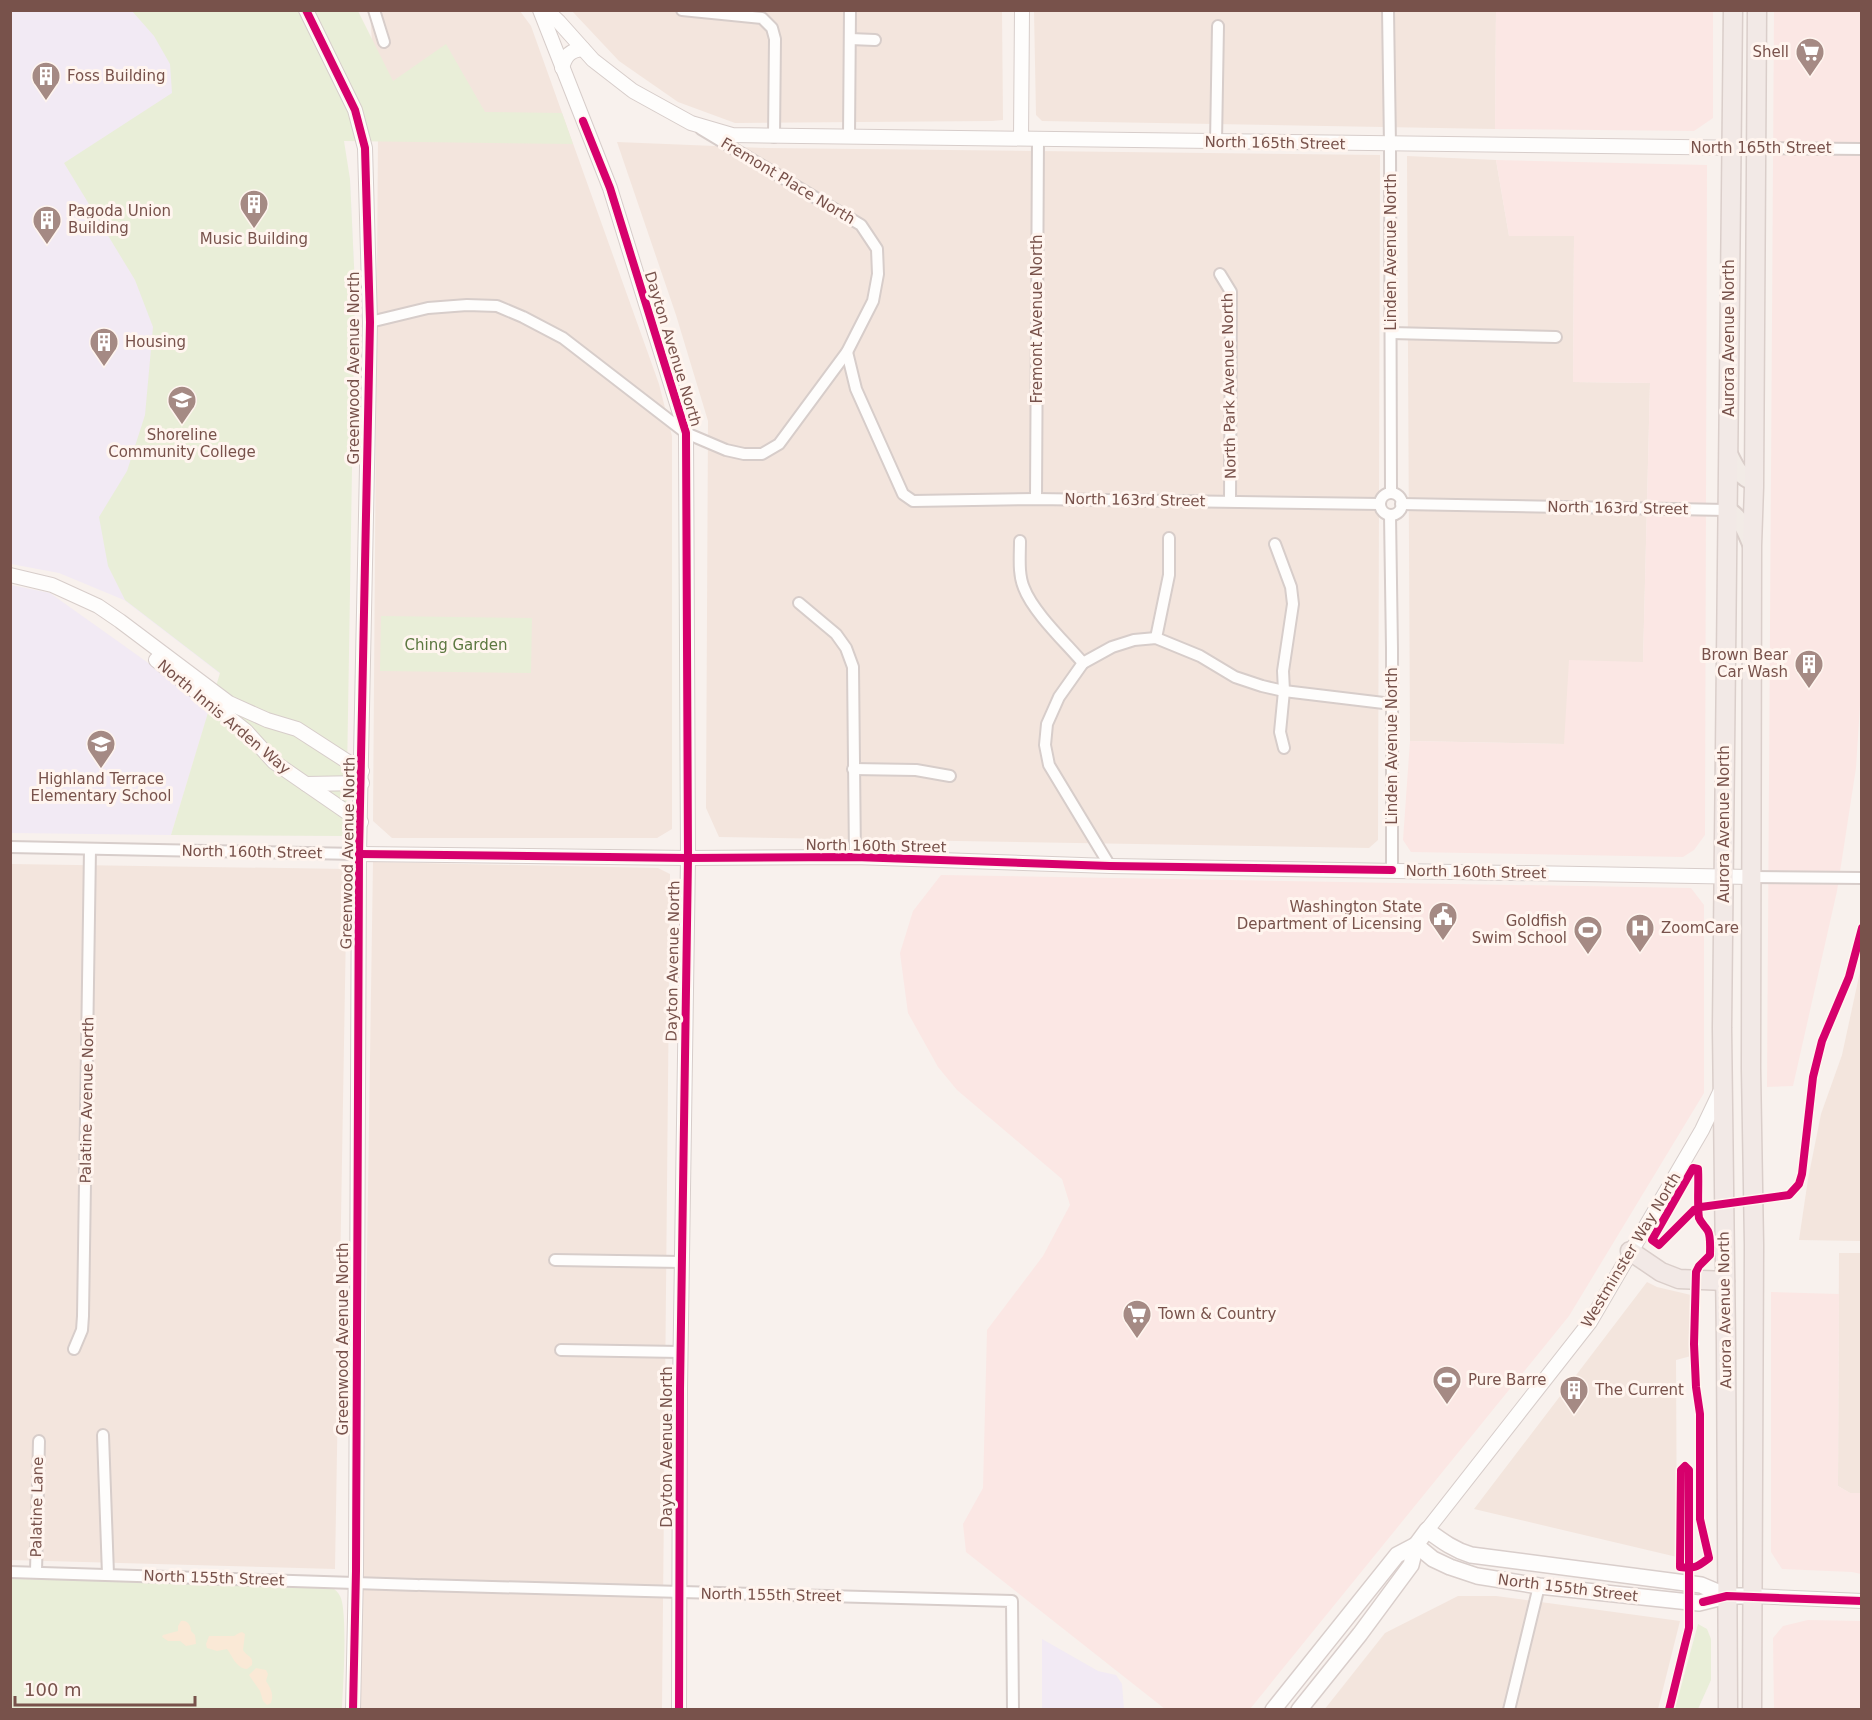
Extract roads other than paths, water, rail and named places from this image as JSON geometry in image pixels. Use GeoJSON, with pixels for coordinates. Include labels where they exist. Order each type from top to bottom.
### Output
{"type":"FeatureCollection","features":[{"type":"Feature","properties":{"kind":"highway","name":"Aurora Avenue North"},"geometry":{"type":"LineString","coordinates":[[1728,1710],[1722,1088],[1732,10]]}},
{"type":"Feature","properties":{"kind":"highway","name":"Aurora Avenue North"},"geometry":{"type":"LineString","coordinates":[[1752,1710],[1754,1245],[1751,1069],[1752,546],[1757,10]]}},
{"type":"Feature","properties":{"kind":"highway"},"geometry":{"type":"LineString","coordinates":[[1630,1251],[1661,1272],[1679,1279],[1725,1281]]}},
{"type":"Feature","properties":{"kind":"main road"},"geometry":{"type":"LineString","coordinates":[[1728,452],[1738,472],[1746,480],[1754,483]]}},
{"type":"Feature","properties":{"kind":"main road"},"geometry":{"type":"LineString","coordinates":[[1727,510],[1733,512],[1740,520],[1752,546]]}},
{"type":"Feature","properties":{"kind":"main road","name":"North 155th Street"},"geometry":{"type":"LineString","coordinates":[[1427,1530],[1445,1544],[1471,1555],[1701,1585],[1727,1596]]}},
{"type":"Feature","properties":{"kind":"main road","name":"Westminster Way North"},"geometry":{"type":"LineString","coordinates":[[1299,1710],[1360,1634],[1411,1565],[1416,1545],[1427,1530]]}},
{"type":"Feature","properties":{"kind":"main road","name":"North 155th Street"},"geometry":{"type":"LineString","coordinates":[[1416,1545],[1433,1559],[1477,1576],[1539,1586],[1699,1603],[1727,1596],[1751,1596]]}},
{"type":"Feature","properties":{"kind":"main road","name":"Westminster Way North"},"geometry":{"type":"LineString","coordinates":[[1273,1710],[1397,1555],[1416,1545]]}},
{"type":"Feature","properties":{"kind":"street","name":"Greenwood Avenue North"},"geometry":{"type":"LineString","coordinates":[[306,10],[354,110],[365,148],[370,322],[359,854],[356,1583],[353,1710]]}},
{"type":"Feature","properties":{"kind":"street"},"geometry":{"type":"LineString","coordinates":[[374,10],[384,42]]}},
{"type":"Feature","properties":{"kind":"street","name":"Dayton Avenue North"},"geometry":{"type":"LineString","coordinates":[[540,10],[610,188],[686,433],[688,858],[680,1352],[679,1710]]}},
{"type":"Feature","properties":{"kind":"street","name":"North 165th Street"},"geometry":{"type":"LineString","coordinates":[[546,10],[593,60],[633,91],[691,123],[732,135],[1390,145],[1862,149]]}},
{"type":"Feature","properties":{"kind":"street"},"geometry":{"type":"LineString","coordinates":[[682,10],[762,18],[772,28],[775,39],[774,137]]}},
{"type":"Feature","properties":{"kind":"street"},"geometry":{"type":"LineString","coordinates":[[849,136],[850,10]]}},
{"type":"Feature","properties":{"kind":"street"},"geometry":{"type":"LineString","coordinates":[[1021,138],[1022,10]]}},
{"type":"Feature","properties":{"kind":"street","name":"Linden Avenue North"},"geometry":{"type":"LineString","coordinates":[[1388,10],[1391,493]]}},
{"type":"Feature","properties":{"kind":"street"},"geometry":{"type":"LineString","coordinates":[[1216,142],[1218,27]]}},
{"type":"Feature","properties":{"kind":"street"},"geometry":{"type":"LineString","coordinates":[[850,39],[874,40]]}},
{"type":"Feature","properties":{"kind":"street"},"geometry":{"type":"LineString","coordinates":[[562,68],[564,58],[570,52],[583,49]]}},
{"type":"Feature","properties":{"kind":"street","name":"Fremont Place North"},"geometry":{"type":"LineString","coordinates":[[370,322],[428,308],[467,305],[497,306],[523,316],[564,338],[686,433],[726,450],[744,454],[762,454],[779,444],[847,352],[873,301],[878,274],[877,249],[861,225],[691,123]]}},
{"type":"Feature","properties":{"kind":"street","name":"Fremont Avenue North"},"geometry":{"type":"LineString","coordinates":[[1036,499],[1038,138]]}},
{"type":"Feature","properties":{"kind":"street","name":"North Park Avenue North"},"geometry":{"type":"LineString","coordinates":[[1220,274],[1231,292],[1230,501]]}},
{"type":"Feature","properties":{"kind":"street"},"geometry":{"type":"LineString","coordinates":[[1391,333],[1556,337]]}},
{"type":"Feature","properties":{"kind":"street","name":"North 163rd Street"},"geometry":{"type":"LineString","coordinates":[[847,352],[856,389],[903,494],[913,501],[1036,499],[1380,504]]}},
{"type":"Feature","properties":{"kind":"street"},"geometry":{"type":"LineString","coordinates":[[1391,493],[1398,496],[1401,504],[1398,512],[1390,514],[1383,511],[1380,504],[1383,496],[1391,493]]}},
{"type":"Feature","properties":{"kind":"street","name":"North 163rd Street"},"geometry":{"type":"LineString","coordinates":[[1401,504],[1727,510]]}},
{"type":"Feature","properties":{"kind":"street","name":"Linden Avenue North"},"geometry":{"type":"LineString","coordinates":[[1390,514],[1392,870]]}},
{"type":"Feature","properties":{"kind":"street"},"geometry":{"type":"LineString","coordinates":[[1156,638],[1169,575],[1169,538]]}},
{"type":"Feature","properties":{"kind":"street"},"geometry":{"type":"LineString","coordinates":[[1020,541],[1020,572],[1023,587],[1031,603],[1083,663]]}},
{"type":"Feature","properties":{"kind":"street"},"geometry":{"type":"LineString","coordinates":[[1275,544],[1291,587],[1293,604],[1283,671],[1284,691],[1280,732],[1284,748]]}},
{"type":"Feature","properties":{"kind":"street","name":"North Innis Arden Way"},"geometry":{"type":"LineString","coordinates":[[10,575],[52,585],[88,601],[120,621],[229,703],[267,720],[297,729],[362,777]]}},
{"type":"Feature","properties":{"kind":"street"},"geometry":{"type":"LineString","coordinates":[[799,603],[836,634],[846,648],[853,667],[855,858]]}},
{"type":"Feature","properties":{"kind":"street","name":"North Innis Arden Way"},"geometry":{"type":"LineString","coordinates":[[120,621],[151,656],[246,731],[274,762],[361,822]]}},
{"type":"Feature","properties":{"kind":"street"},"geometry":{"type":"LineString","coordinates":[[1110,866],[1049,765],[1045,745],[1047,724],[1059,697],[1083,663],[1112,646],[1134,640],[1156,638],[1200,656],[1235,677],[1262,686],[1284,691],[1392,704]]}},
{"type":"Feature","properties":{"kind":"street"},"geometry":{"type":"LineString","coordinates":[[853,769],[916,770],[950,776]]}},
{"type":"Feature","properties":{"kind":"street","name":"North Innis Arden Way"},"geometry":{"type":"LineString","coordinates":[[306,784],[362,777]]}},
{"type":"Feature","properties":{"kind":"street","name":"North 160th Street"},"geometry":{"type":"LineString","coordinates":[[10,847],[359,854],[855,858],[1110,866],[1862,878]]}},
{"type":"Feature","properties":{"kind":"street","name":"Palatine Avenue North"},"geometry":{"type":"LineString","coordinates":[[74,1349],[82,1330],[83,1316],[90,849]]}},
{"type":"Feature","properties":{"kind":"street","name":"Westminster Way North"},"geometry":{"type":"LineString","coordinates":[[1427,1530],[1590,1322],[1702,1130],[1722,1088]]}},
{"type":"Feature","properties":{"kind":"street"},"geometry":{"type":"LineString","coordinates":[[555,1260],[681,1262]]}},
{"type":"Feature","properties":{"kind":"street"},"geometry":{"type":"LineString","coordinates":[[561,1350],[680,1352]]}},
{"type":"Feature","properties":{"kind":"street"},"geometry":{"type":"LineString","coordinates":[[103,1435],[108,1574]]}},
{"type":"Feature","properties":{"kind":"street","name":"Palatine Lane"},"geometry":{"type":"LineString","coordinates":[[36,1572],[39,1441]]}},
{"type":"Feature","properties":{"kind":"street","name":"North 155th Street"},"geometry":{"type":"LineString","coordinates":[[10,1572],[1012,1601],[1012,1710]]}},
{"type":"Feature","properties":{"kind":"street"},"geometry":{"type":"LineString","coordinates":[[1509,1710],[1539,1586]]}},
{"type":"Feature","properties":{"kind":"street","name":"North 155th Street"},"geometry":{"type":"LineString","coordinates":[[1751,1596],[1862,1600]]}},
{"type":"Feature","properties":{"kind":"place","name":"Shell"},"geometry":{"type":"Point","coordinates":[1810,78]}},
{"type":"Feature","properties":{"kind":"place","name":"Foss Building"},"geometry":{"type":"Point","coordinates":[46,102]}},
{"type":"Feature","properties":{"kind":"place","name":"Music Building"},"geometry":{"type":"Point","coordinates":[254,230]}},
{"type":"Feature","properties":{"kind":"place","name":"Pagoda Union Building"},"geometry":{"type":"Point","coordinates":[47,246]}},
{"type":"Feature","properties":{"kind":"place","name":"Housing"},"geometry":{"type":"Point","coordinates":[104,368]}},
{"type":"Feature","properties":{"kind":"place","name":"Shoreline Community College"},"geometry":{"type":"Point","coordinates":[182,426]}},
{"type":"Feature","properties":{"kind":"place","name":"Brown Bear Car Wash"},"geometry":{"type":"Point","coordinates":[1809,690]}},
{"type":"Feature","properties":{"kind":"place","name":"Highland Terrace Elementary School"},"geometry":{"type":"Point","coordinates":[101,770]}},
{"type":"Feature","properties":{"kind":"place","name":"Washington State Department of Licensing"},"geometry":{"type":"Point","coordinates":[1443,942]}},
{"type":"Feature","properties":{"kind":"place","name":"ZoomCare"},"geometry":{"type":"Point","coordinates":[1640,954]}},
{"type":"Feature","properties":{"kind":"place","name":"Goldfish Swim School"},"geometry":{"type":"Point","coordinates":[1588,956]}},
{"type":"Feature","properties":{"kind":"place","name":"Town & Country"},"geometry":{"type":"Point","coordinates":[1137,1340]}},
{"type":"Feature","properties":{"kind":"place","name":"Pure Barre"},"geometry":{"type":"Point","coordinates":[1447,1406]}},
{"type":"Feature","properties":{"kind":"place","name":"The Current"},"geometry":{"type":"Point","coordinates":[1574,1416]}},
{"type":"Feature","properties":{"kind":"park label","name":"Ching Garden"},"geometry":{"type":"Point","coordinates":[456,645]}}]}
